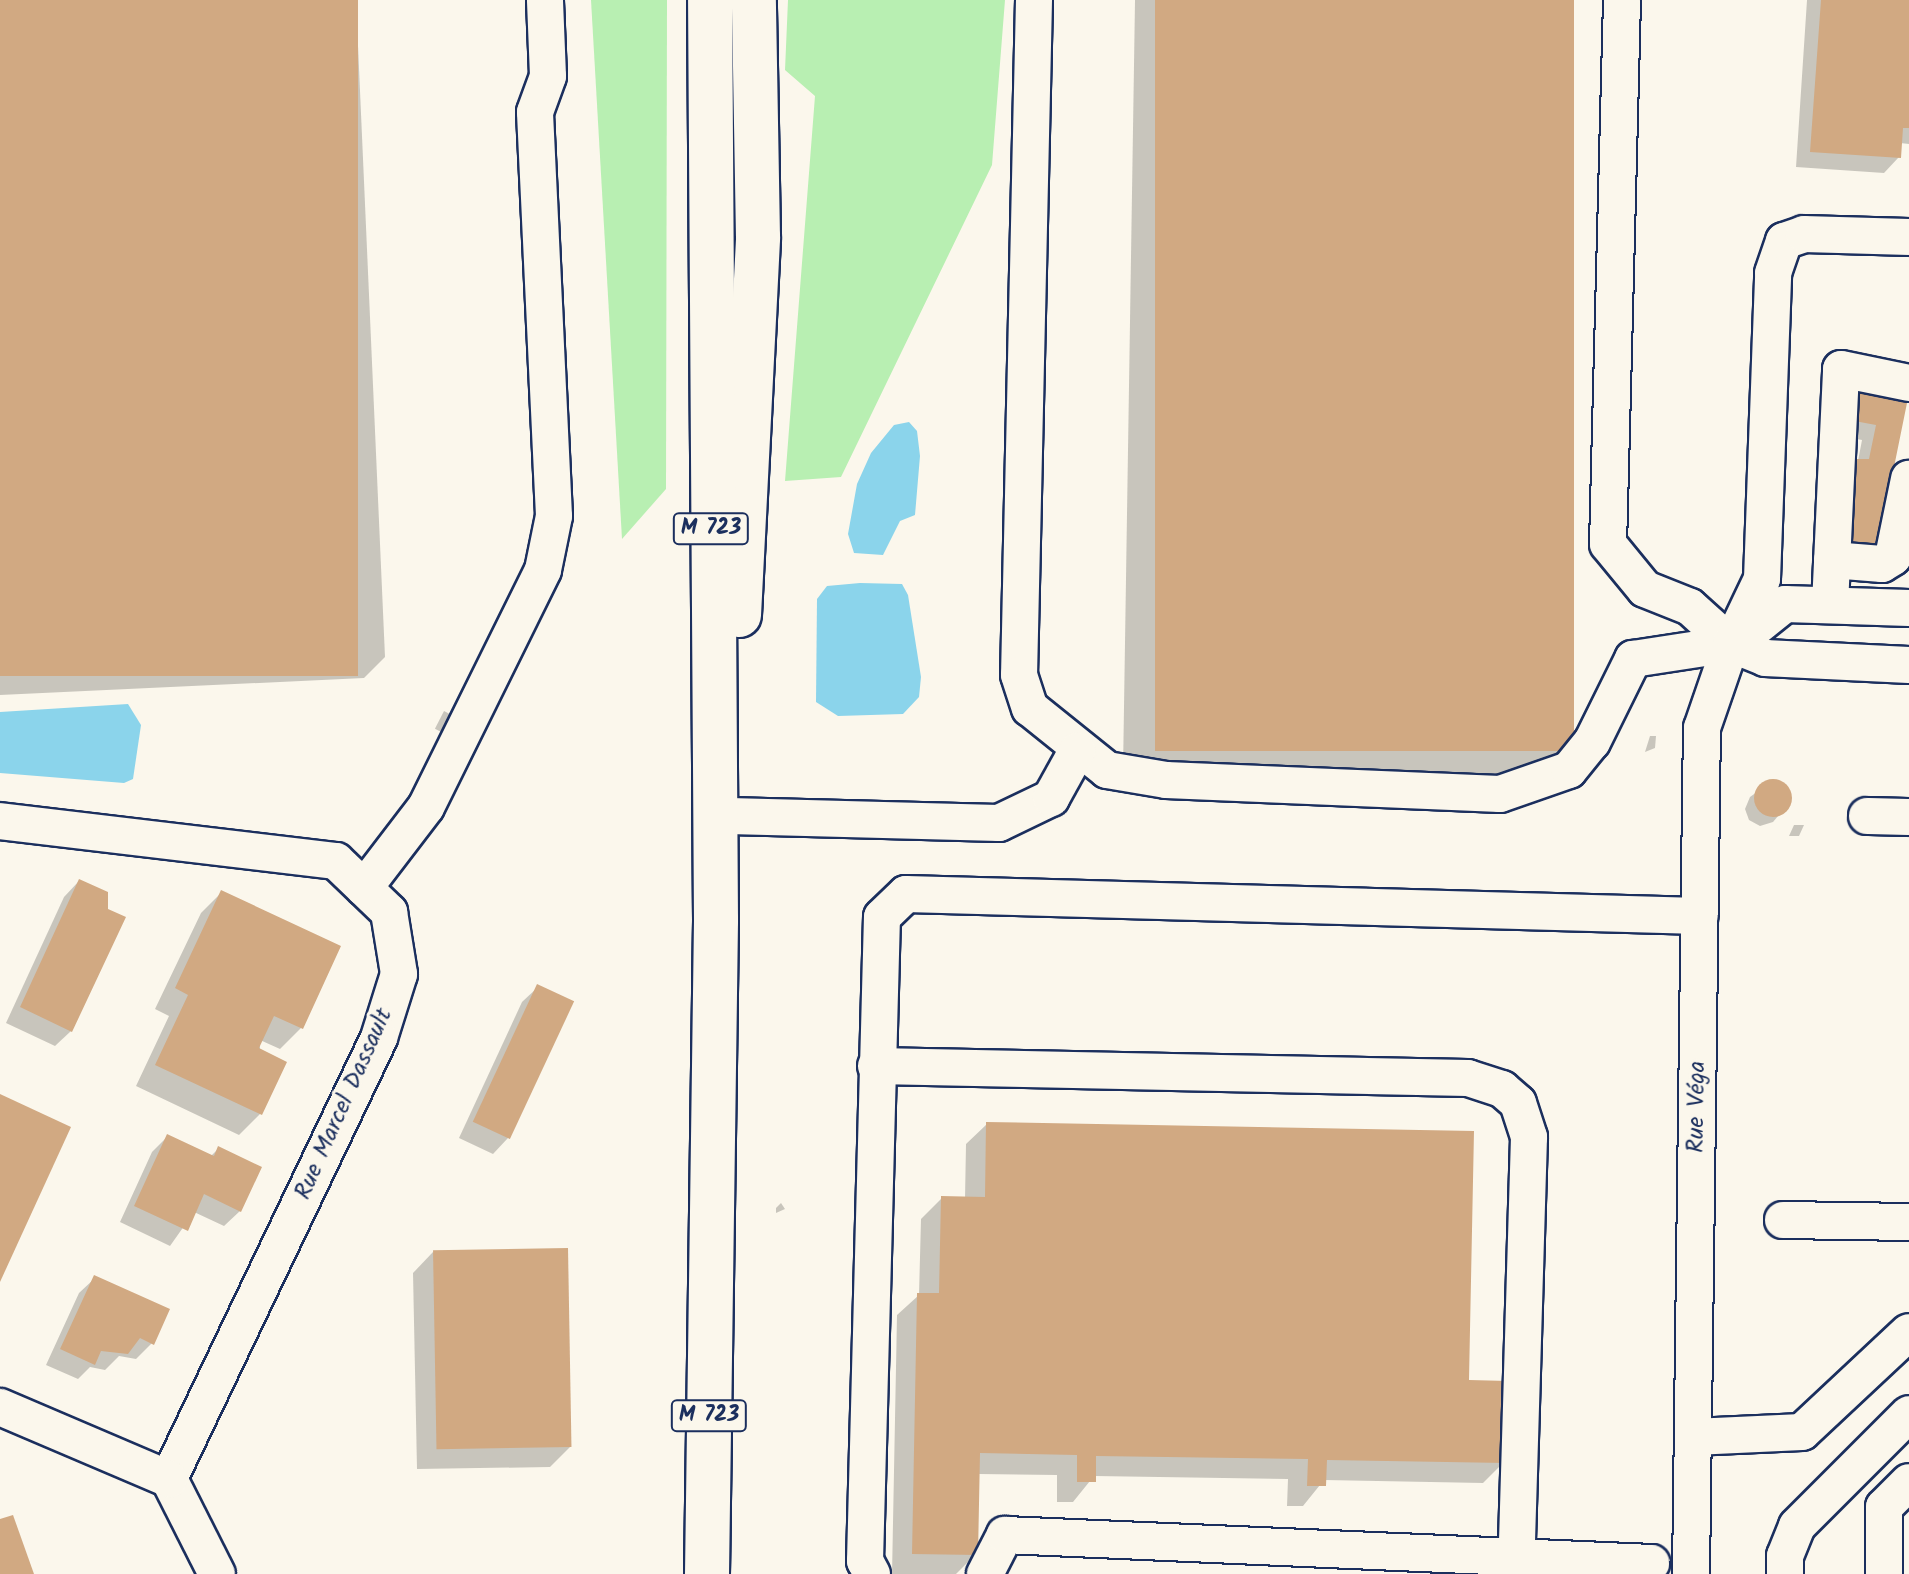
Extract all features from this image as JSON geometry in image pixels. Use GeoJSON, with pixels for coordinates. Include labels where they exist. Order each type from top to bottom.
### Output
{"type":"FeatureCollection","features":[{"type":"Feature","properties":{"kind":"main road","name":"M 723"},"geometry":{"type":"LineString","coordinates":[[707,1574],[716,920],[710,0]]}},
{"type":"Feature","properties":{"kind":"main road","name":"M 723"},"geometry":{"type":"LineString","coordinates":[[716,920],[729,816],[758,237],[754,0]]}},
{"type":"Feature","properties":{"kind":"street"},"geometry":{"type":"LineString","coordinates":[[364,888],[426,807],[543,570],[554,516],[535,112],[548,76],[545,0]]}},
{"type":"Feature","properties":{"kind":"street"},"geometry":{"type":"LineString","coordinates":[[1034,0],[1019,675],[1030,708],[1077,751],[1107,770],[1166,780],[1500,794],[1569,770],[1592,742],[1633,659],[1732,645],[1785,604],[1909,608]]}},
{"type":"Feature","properties":{"kind":"street"},"geometry":{"type":"LineString","coordinates":[[1622,0],[1608,544],[1645,589],[1690,607],[1732,645],[1779,662],[1909,665]]}},
{"type":"Feature","properties":{"kind":"street","name":"Rue Véga"},"geometry":{"type":"LineString","coordinates":[[1691,1574],[1702,728],[1732,645],[1762,579],[1773,273],[1779,247],[1804,234],[1909,237]]}},
{"type":"Feature","properties":{"kind":"street"},"geometry":{"type":"LineString","coordinates":[[1830,605],[1841,369],[1909,383]]}},
{"type":"Feature","properties":{"kind":"street"},"geometry":{"type":"LineString","coordinates":[[1832,560],[1882,564],[1893,557],[1909,479]]}},
{"type":"Feature","properties":{"kind":"street"},"geometry":{"type":"LineString","coordinates":[[729,816],[999,823],[1051,798],[1077,751]]}},
{"type":"Feature","properties":{"kind":"street"},"geometry":{"type":"LineString","coordinates":[[1867,816],[1909,817]]}},
{"type":"Feature","properties":{"kind":"street","name":"Rue Marcel Dassault"},"geometry":{"type":"LineString","coordinates":[[0,821],[336,861],[389,912],[399,974],[379,1038],[169,1479]]}},
{"type":"Feature","properties":{"kind":"street"},"geometry":{"type":"LineString","coordinates":[[872,1574],[865,1561],[882,917],[906,894],[1700,916]]}},
{"type":"Feature","properties":{"kind":"street"},"geometry":{"type":"LineString","coordinates":[[876,1066],[1468,1078],[1502,1089],[1518,1103],[1529,1137],[1516,1566]]}},
{"type":"Feature","properties":{"kind":"street"},"geometry":{"type":"LineString","coordinates":[[1783,1220],[1909,1222]]}},
{"type":"Feature","properties":{"kind":"street"},"geometry":{"type":"LineString","coordinates":[[1693,1437],[1802,1432],[1909,1332]]}},
{"type":"Feature","properties":{"kind":"street"},"geometry":{"type":"LineString","coordinates":[[0,1407],[169,1479],[217,1574]]}},
{"type":"Feature","properties":{"kind":"street"},"geometry":{"type":"LineString","coordinates":[[1785,1574],[1785,1556],[1797,1526],[1909,1414]]}},
{"type":"Feature","properties":{"kind":"street"},"geometry":{"type":"LineString","coordinates":[[1884,1574],[1884,1507],[1909,1482]]}},
{"type":"Feature","properties":{"kind":"street"},"geometry":{"type":"LineString","coordinates":[[985,1574],[1005,1535],[1292,1561],[1516,1566],[1651,1563]]}},
{"type":"Feature","properties":{"kind":"green space"},"geometry":{"type":"Polygon","coordinates":[[[591,0],[667,0],[666,489],[622,539],[591,0]]]}},
{"type":"Feature","properties":{"kind":"green space"},"geometry":{"type":"Polygon","coordinates":[[[788,0],[1005,0],[992,165],[841,477],[785,481],[815,96],[785,70],[788,0]]]}},
{"type":"Feature","properties":{"kind":"water"},"geometry":{"type":"Polygon","coordinates":[[[909,422],[917,431],[920,456],[915,515],[900,521],[883,555],[854,553],[848,534],[857,484],[871,453],[894,425],[909,422]]]}},
{"type":"Feature","properties":{"kind":"water"},"geometry":{"type":"Polygon","coordinates":[[[902,584],[908,595],[921,677],[919,697],[903,714],[838,716],[816,702],[817,599],[827,586],[902,584]]]}},
{"type":"Feature","properties":{"kind":"water"},"geometry":{"type":"Polygon","coordinates":[[[128,704],[141,725],[133,779],[124,783],[0,773],[0,712],[128,704]]]}},
{"type":"Feature","properties":{"kind":"building"},"geometry":{"type":"Polygon","coordinates":[[[0,0],[358,0],[358,676],[0,676],[0,0]]]}},
{"type":"Feature","properties":{"kind":"building"},"geometry":{"type":"Polygon","coordinates":[[[1155,0],[1574,0],[1574,751],[1155,751],[1155,0]]]}},
{"type":"Feature","properties":{"kind":"building"},"geometry":{"type":"Polygon","coordinates":[[[1821,0],[1909,0],[1909,128],[1903,128],[1901,158],[1810,152],[1821,0]]]}},
{"type":"Feature","properties":{"kind":"building"},"geometry":{"type":"Polygon","coordinates":[[[1850,383],[1895,393],[1894,400],[1907,403],[1878,546],[1848,547],[1849,459],[1869,459],[1876,425],[1849,420],[1850,383]]]}},
{"type":"Feature","properties":{"kind":"building"},"geometry":{"type":"Polygon","coordinates":[[[1773,779],[1786,785],[1792,798],[1786,811],[1773,817],[1760,811],[1754,798],[1760,785],[1773,779]]]}},
{"type":"Feature","properties":{"kind":"building"},"geometry":{"type":"Polygon","coordinates":[[[79,879],[108,892],[108,909],[126,917],[72,1032],[20,1007],[79,879]]]}},
{"type":"Feature","properties":{"kind":"building"},"geometry":{"type":"Polygon","coordinates":[[[221,890],[341,946],[303,1029],[274,1016],[259,1048],[287,1062],[262,1115],[155,1065],[188,995],[175,988],[221,890]]]}},
{"type":"Feature","properties":{"kind":"building"},"geometry":{"type":"Polygon","coordinates":[[[537,984],[574,1001],[510,1139],[473,1122],[537,984]]]}},
{"type":"Feature","properties":{"kind":"building"},"geometry":{"type":"Polygon","coordinates":[[[0,1094],[71,1127],[0,1282],[0,1094]]]}},
{"type":"Feature","properties":{"kind":"building"},"geometry":{"type":"Polygon","coordinates":[[[986,1122],[1474,1131],[1469,1380],[1508,1381],[1506,1463],[1327,1460],[1326,1486],[1307,1486],[1308,1459],[1096,1456],[1096,1482],[1077,1482],[1077,1455],[980,1453],[978,1555],[912,1554],[917,1293],[939,1293],[941,1196],[985,1197],[986,1122]]]}},
{"type":"Feature","properties":{"kind":"building"},"geometry":{"type":"Polygon","coordinates":[[[167,1134],[214,1156],[218,1146],[262,1167],[241,1212],[204,1194],[188,1231],[134,1206],[167,1134]]]}},
{"type":"Feature","properties":{"kind":"building"},"geometry":{"type":"Polygon","coordinates":[[[568,1248],[571,1447],[436,1449],[433,1250],[568,1248]]]}},
{"type":"Feature","properties":{"kind":"building"},"geometry":{"type":"Polygon","coordinates":[[[94,1275],[170,1309],[154,1345],[140,1338],[128,1354],[101,1351],[95,1365],[60,1349],[94,1275]]]}},
{"type":"Feature","properties":{"kind":"building"},"geometry":{"type":"Polygon","coordinates":[[[13,1515],[34,1574],[0,1574],[0,1519],[13,1515]]]}}]}
